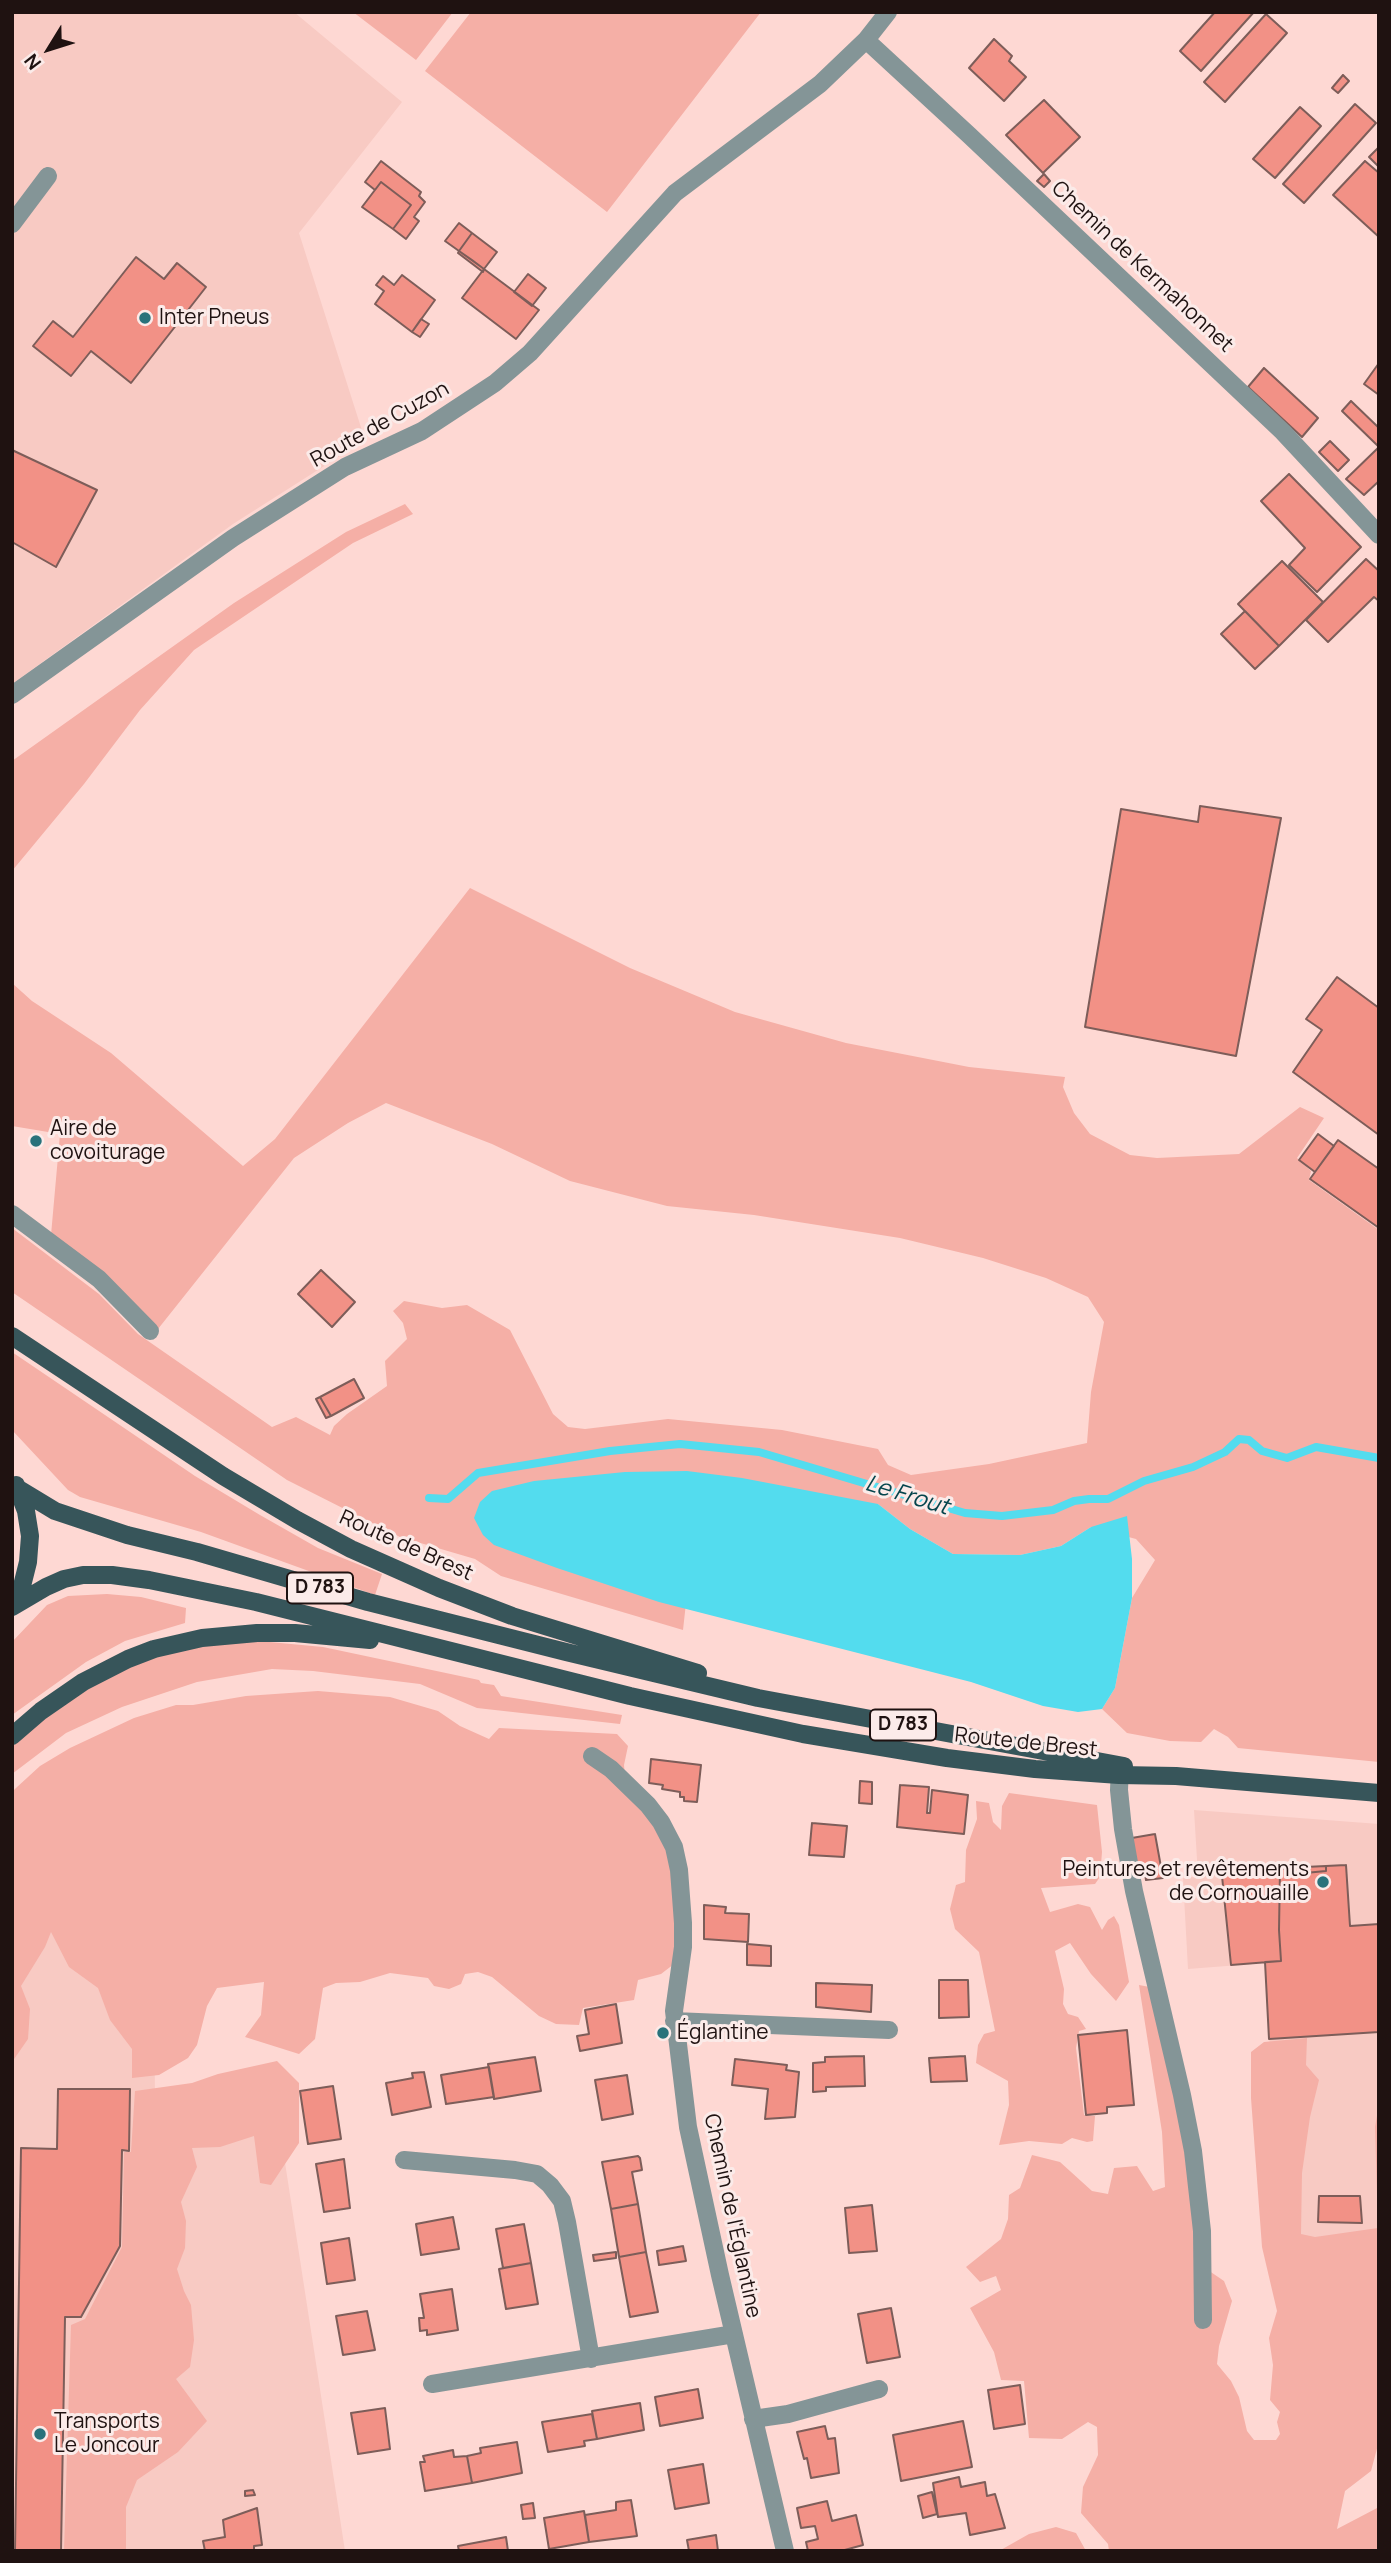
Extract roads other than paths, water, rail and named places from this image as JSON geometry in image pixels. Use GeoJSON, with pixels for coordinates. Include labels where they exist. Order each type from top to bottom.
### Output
{"type":"FeatureCollection","features":[{"type":"Feature","properties":{"kind":"main road","name":"Route de Brest"},"geometry":{"type":"LineString","coordinates":[[12,1336],[235,1484],[297,1520],[374,1559],[512,1616],[822,1710]]}},
{"type":"Feature","properties":{"kind":"main road","name":"Route de Brest"},"geometry":{"type":"LineString","coordinates":[[15,1483],[44,1506],[68,1516],[368,1602],[695,1684],[1120,1771]]}},
{"type":"Feature","properties":{"kind":"main road"},"geometry":{"type":"LineString","coordinates":[[12,1605],[22,1586],[29,1562],[30,1536],[26,1511],[15,1483]]}},
{"type":"Feature","properties":{"kind":"main road","name":"Route de Brest"},"geometry":{"type":"LineString","coordinates":[[12,1605],[64,1579],[83,1575],[111,1575],[149,1580],[256,1602],[631,1696],[803,1734],[947,1758],[1379,1793]]}},
{"type":"Feature","properties":{"kind":"main road","name":"Route de Brest"},"geometry":{"type":"LineString","coordinates":[[12,1736],[57,1699],[102,1672],[154,1649],[202,1638],[295,1633],[436,1648]]}},
{"type":"Feature","properties":{"kind":"street","name":"Route de Cuzon"},"geometry":{"type":"LineString","coordinates":[[12,695],[233,538],[345,467],[422,431],[495,383],[530,353],[675,193],[806,95],[866,40],[888,12]]}},
{"type":"Feature","properties":{"kind":"street","name":"Chemin de Kermahonnet"},"geometry":{"type":"LineString","coordinates":[[866,40],[1255,406],[1379,535]]}},
{"type":"Feature","properties":{"kind":"street"},"geometry":{"type":"LineString","coordinates":[[12,224],[48,176]]}},
{"type":"Feature","properties":{"kind":"street"},"geometry":{"type":"LineString","coordinates":[[12,1214],[99,1279],[150,1331]]}},
{"type":"Feature","properties":{"kind":"street","name":"Chemin de l'Églantine"},"geometry":{"type":"LineString","coordinates":[[592,1756],[611,1769],[648,1805],[662,1822],[674,1847],[679,1870],[683,1923],[683,1947],[674,1997],[674,2021],[688,2127],[785,2551]]}},
{"type":"Feature","properties":{"kind":"street","name":"Route de Brest"},"geometry":{"type":"LineString","coordinates":[[1120,1771],[1123,1829],[1134,1891],[1193,2151],[1202,2231],[1203,2320]]}},
{"type":"Feature","properties":{"kind":"street"},"geometry":{"type":"LineString","coordinates":[[674,2021],[889,2030]]}},
{"type":"Feature","properties":{"kind":"street"},"geometry":{"type":"LineString","coordinates":[[404,2160],[526,2172],[537,2174],[550,2185],[562,2201],[567,2222],[591,2359]]}},
{"type":"Feature","properties":{"kind":"street"},"geometry":{"type":"LineString","coordinates":[[432,2384],[734,2334]]}},
{"type":"Feature","properties":{"kind":"street"},"geometry":{"type":"LineString","coordinates":[[753,2419],[788,2414],[879,2389]]}},
{"type":"Feature","properties":{"kind":"water"},"geometry":{"type":"Polygon","coordinates":[[[687,1471],[742,1478],[878,1504],[910,1529],[953,1554],[1020,1555],[1061,1546],[1091,1527],[1127,1516],[1132,1559],[1132,1598],[1115,1688],[1102,1709],[1078,1712],[1043,1706],[971,1682],[659,1602],[494,1545],[483,1535],[474,1518],[480,1502],[492,1491],[534,1481],[625,1472],[687,1471]]]}},
{"type":"Feature","properties":{"kind":"waterway","name":"Le Frout"},"geometry":{"type":"LineString","coordinates":[[429,1498],[448,1499],[478,1473],[610,1451],[680,1444],[759,1452],[965,1513],[1002,1516],[1053,1510],[1074,1501],[1108,1499],[1144,1481],[1193,1467],[1225,1452],[1239,1439],[1249,1440],[1262,1451],[1287,1458],[1316,1447],[1379,1458]]}},
{"type":"Feature","properties":{"kind":"place","name":"Inter Pneus"},"geometry":{"type":"Point","coordinates":[145,318]}},
{"type":"Feature","properties":{"kind":"place","name":"Aire de covoiturage"},"geometry":{"type":"Point","coordinates":[36,1141]}},
{"type":"Feature","properties":{"kind":"place","name":"Peintures et revêtements de Cornouaille"},"geometry":{"type":"Point","coordinates":[1323,1882]}},
{"type":"Feature","properties":{"kind":"place","name":"Églantine"},"geometry":{"type":"Point","coordinates":[663,2033]}},
{"type":"Feature","properties":{"kind":"place","name":"Transports Le Joncour"},"geometry":{"type":"Point","coordinates":[40,2434]}}]}
